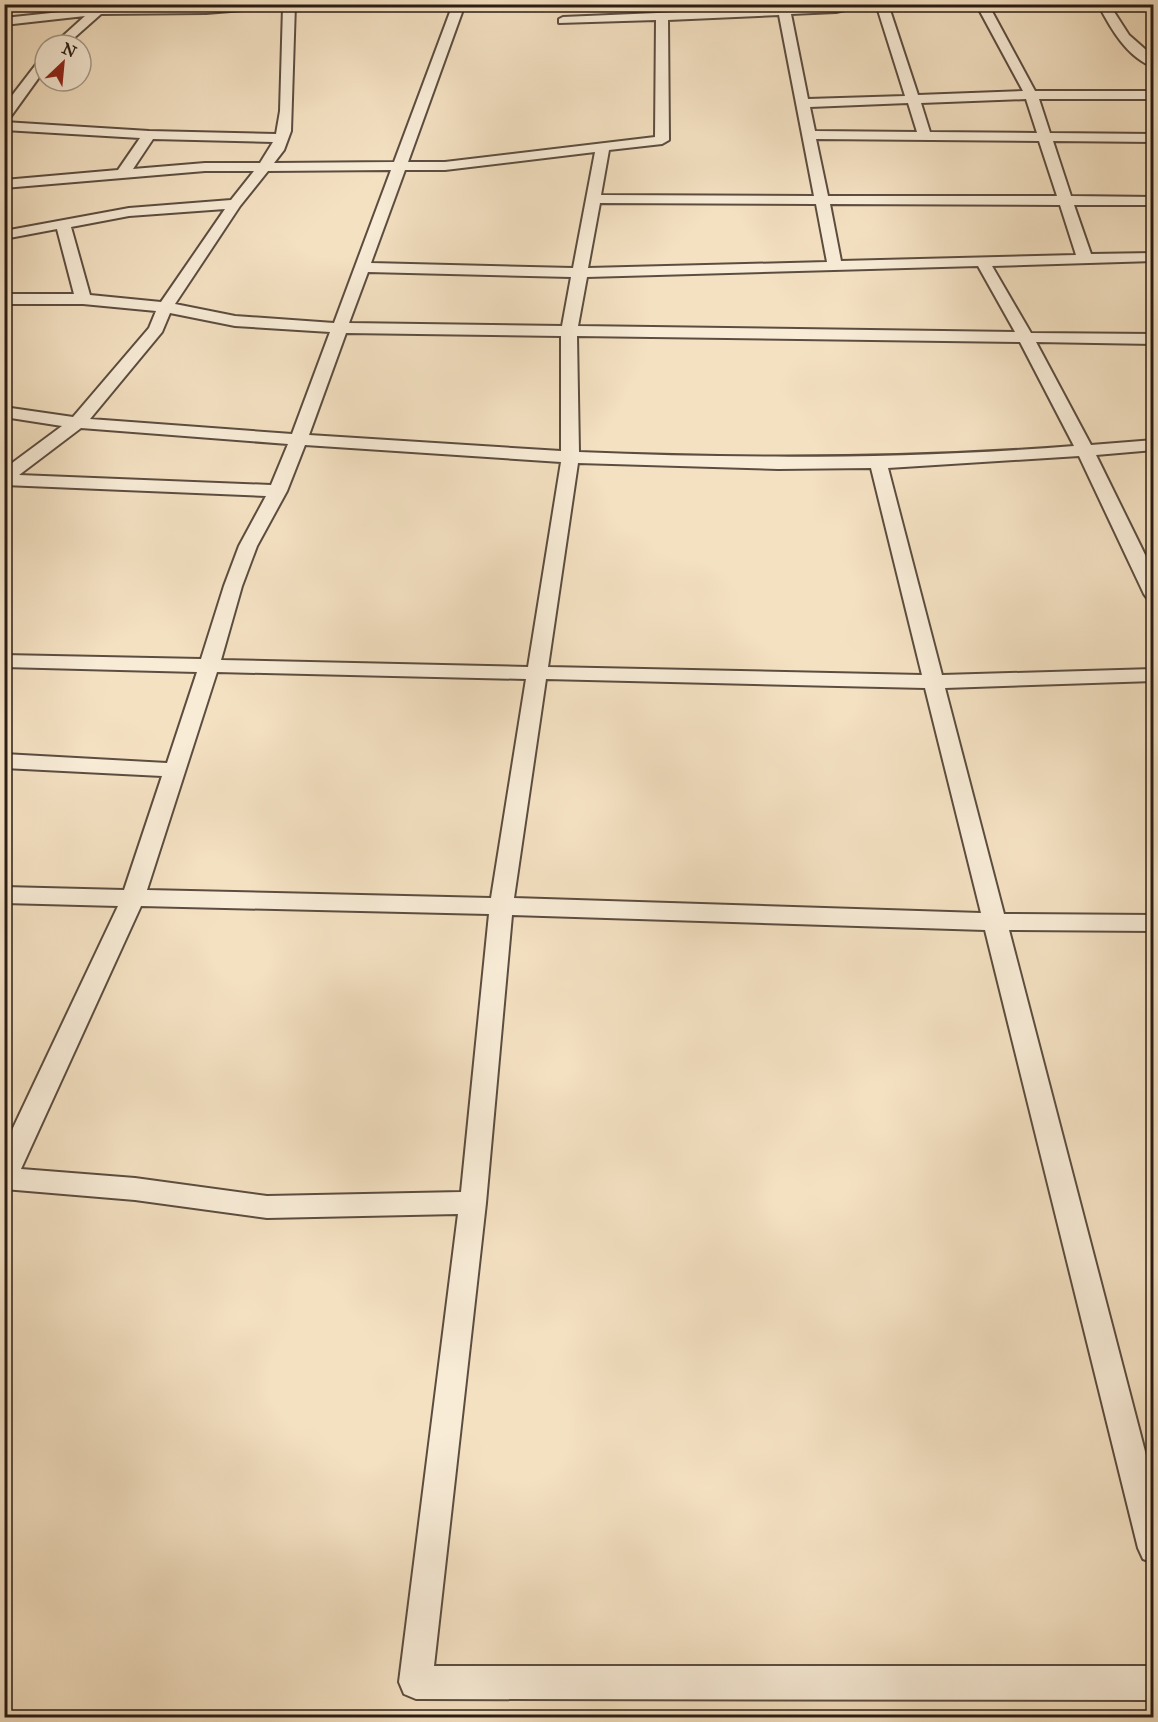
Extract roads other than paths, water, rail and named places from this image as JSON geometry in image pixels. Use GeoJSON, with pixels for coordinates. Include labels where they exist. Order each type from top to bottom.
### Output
{"type":"FeatureCollection","features":[{"type":"Feature","properties":{"kind":"street"},"geometry":{"type":"LineString","coordinates":[[73,33],[98,11],[113,4]]}},
{"type":"Feature","properties":{"kind":"street"},"geometry":{"type":"LineString","coordinates":[[4,22],[98,11],[206,10],[281,4]]}},
{"type":"Feature","properties":{"kind":"street"},"geometry":{"type":"LineString","coordinates":[[4,479],[77,423],[156,329],[165,307],[249,184],[265,167],[281,138],[286,111],[289,4]]}},
{"type":"Feature","properties":{"kind":"street"},"geometry":{"type":"LineString","coordinates":[[459,4],[299,439],[278,491],[248,546],[233,586],[210,664],[133,898],[4,1177],[135,1189],[267,1207],[473,1203]]}},
{"type":"Feature","properties":{"kind":"street"},"geometry":{"type":"LineString","coordinates":[[563,21],[784,11],[868,4]]}},
{"type":"Feature","properties":{"kind":"street"},"geometry":{"type":"LineString","coordinates":[[882,4],[925,136]]}},
{"type":"Feature","properties":{"kind":"street"},"geometry":{"type":"LineString","coordinates":[[982,4],[1031,95],[1085,259]]}},
{"type":"Feature","properties":{"kind":"street"},"geometry":{"type":"LineString","coordinates":[[1103,4],[1117,28],[1146,59],[1154,63]]}},
{"type":"Feature","properties":{"kind":"street"},"geometry":{"type":"LineString","coordinates":[[784,11],[835,266]]}},
{"type":"Feature","properties":{"kind":"street"},"geometry":{"type":"LineString","coordinates":[[4,184],[205,166],[445,166],[662,140],[662,17]]}},
{"type":"Feature","properties":{"kind":"street"},"geometry":{"type":"LineString","coordinates":[[4,116],[33,77]]}},
{"type":"Feature","properties":{"kind":"street"},"geometry":{"type":"LineString","coordinates":[[802,103],[1031,95],[1154,95]]}},
{"type":"Feature","properties":{"kind":"street"},"geometry":{"type":"LineString","coordinates":[[4,126],[149,135],[281,138]]}},
{"type":"Feature","properties":{"kind":"street"},"geometry":{"type":"LineString","coordinates":[[122,175],[149,135]]}},
{"type":"Feature","properties":{"kind":"street"},"geometry":{"type":"LineString","coordinates":[[808,135],[1154,138]]}},
{"type":"Feature","properties":{"kind":"street"},"geometry":{"type":"LineString","coordinates":[[603,146],[569,332],[570,458],[501,906],[473,1203],[416,1682],[1154,1683]]}},
{"type":"Feature","properties":{"kind":"street"},"geometry":{"type":"LineString","coordinates":[[593,199],[1154,201]]}},
{"type":"Feature","properties":{"kind":"street"},"geometry":{"type":"LineString","coordinates":[[4,235],[129,212],[235,204]]}},
{"type":"Feature","properties":{"kind":"street"},"geometry":{"type":"LineString","coordinates":[[63,223],[83,299]]}},
{"type":"Feature","properties":{"kind":"street"},"geometry":{"type":"LineString","coordinates":[[362,267],[579,273],[1154,257]]}},
{"type":"Feature","properties":{"kind":"street"},"geometry":{"type":"LineString","coordinates":[[983,263],[1028,338],[1087,450],[1152,588]]}},
{"type":"Feature","properties":{"kind":"street"},"geometry":{"type":"LineString","coordinates":[[4,299],[83,299],[165,307],[235,321],[340,328],[1154,339]]}},
{"type":"Feature","properties":{"kind":"street"},"geometry":{"type":"LineString","coordinates":[[4,412],[77,423],[570,458],[878,463],[1154,445]]}},
{"type":"Feature","properties":{"kind":"street"},"geometry":{"type":"LineString","coordinates":[[878,463],[1154,1548]]}},
{"type":"Feature","properties":{"kind":"street"},"geometry":{"type":"LineString","coordinates":[[4,479],[278,491]]}},
{"type":"Feature","properties":{"kind":"street"},"geometry":{"type":"LineString","coordinates":[[4,661],[934,682],[1154,675]]}},
{"type":"Feature","properties":{"kind":"street"},"geometry":{"type":"LineString","coordinates":[[4,761],[176,770]]}},
{"type":"Feature","properties":{"kind":"street"},"geometry":{"type":"LineString","coordinates":[[4,895],[501,906],[995,922],[1154,923]]}}]}
